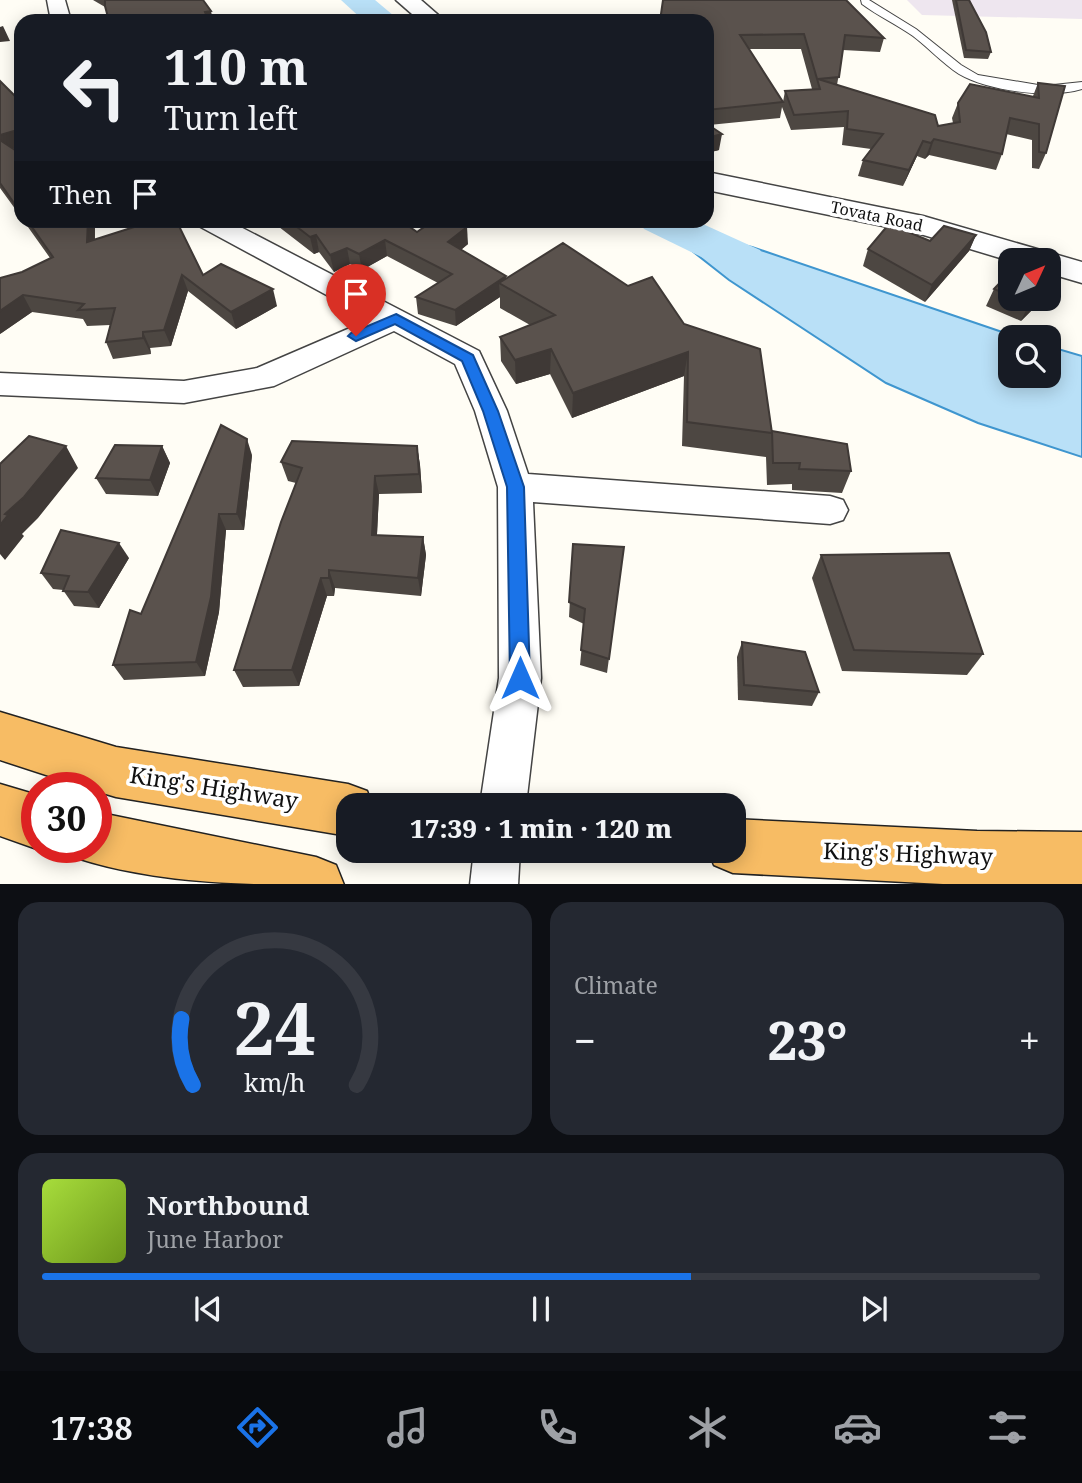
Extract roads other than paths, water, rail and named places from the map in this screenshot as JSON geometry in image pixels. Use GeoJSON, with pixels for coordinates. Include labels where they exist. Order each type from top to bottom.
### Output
{"type":"FeatureCollection","features":[{"type":"Feature","properties":{"kind":"highway","name":"King's Highway"},"geometry":{"type":"LineString","coordinates":[[0,736],[116,772],[336,808]]}},
{"type":"Feature","properties":{"kind":"highway"},"geometry":{"type":"LineString","coordinates":[[0,810],[21,817]]}},
{"type":"Feature","properties":{"kind":"highway"},"geometry":{"type":"LineString","coordinates":[[112,842],[316,884]]}},
{"type":"Feature","properties":{"kind":"highway","name":"King's Highway"},"geometry":{"type":"LineString","coordinates":[[746,847],[977,858],[1082,859]]}},
{"type":"Feature","properties":{"kind":"street"},"geometry":{"type":"LineString","coordinates":[[407,0],[425,14]]}},
{"type":"Feature","properties":{"kind":"street","name":"Tovata Road"},"geometry":{"type":"LineString","coordinates":[[714,182],[923,225],[1002,248]]}},
{"type":"Feature","properties":{"kind":"street"},"geometry":{"type":"LineString","coordinates":[[220,228],[468,358],[491,411],[515,487],[520,678],[505,793]]}},
{"type":"Feature","properties":{"kind":"street","name":"Tovata Road"},"geometry":{"type":"LineString","coordinates":[[1061,266],[1082,273]]}},
{"type":"Feature","properties":{"kind":"street"},"geometry":{"type":"LineString","coordinates":[[0,384],[184,392],[263,379],[396,319]]}},
{"type":"Feature","properties":{"kind":"street"},"geometry":{"type":"LineString","coordinates":[[515,487],[830,510]]}},
{"type":"Feature","properties":{"kind":"street"},"geometry":{"type":"LineString","coordinates":[[494,884],[496,863]]}},
{"type":"Feature","properties":{"kind":"lane"},"geometry":{"type":"LineString","coordinates":[[865,2],[911,30],[974,77],[1047,89],[1066,90],[1082,85]]}},
{"type":"Feature","properties":{"kind":"water"},"geometry":{"type":"Polygon","coordinates":[[[663,228],[752,247],[998,331],[998,388],[1061,388],[1061,350],[1082,356],[1082,457],[978,423],[886,383],[729,280],[663,228]]]}},
{"type":"Feature","properties":{"kind":"waterway"},"geometry":{"type":"LineString","coordinates":[[356,0],[375,14]]}},
{"type":"Feature","properties":{"kind":"waterway"},"geometry":{"type":"LineString","coordinates":[[676,228],[744,260]]}}]}
